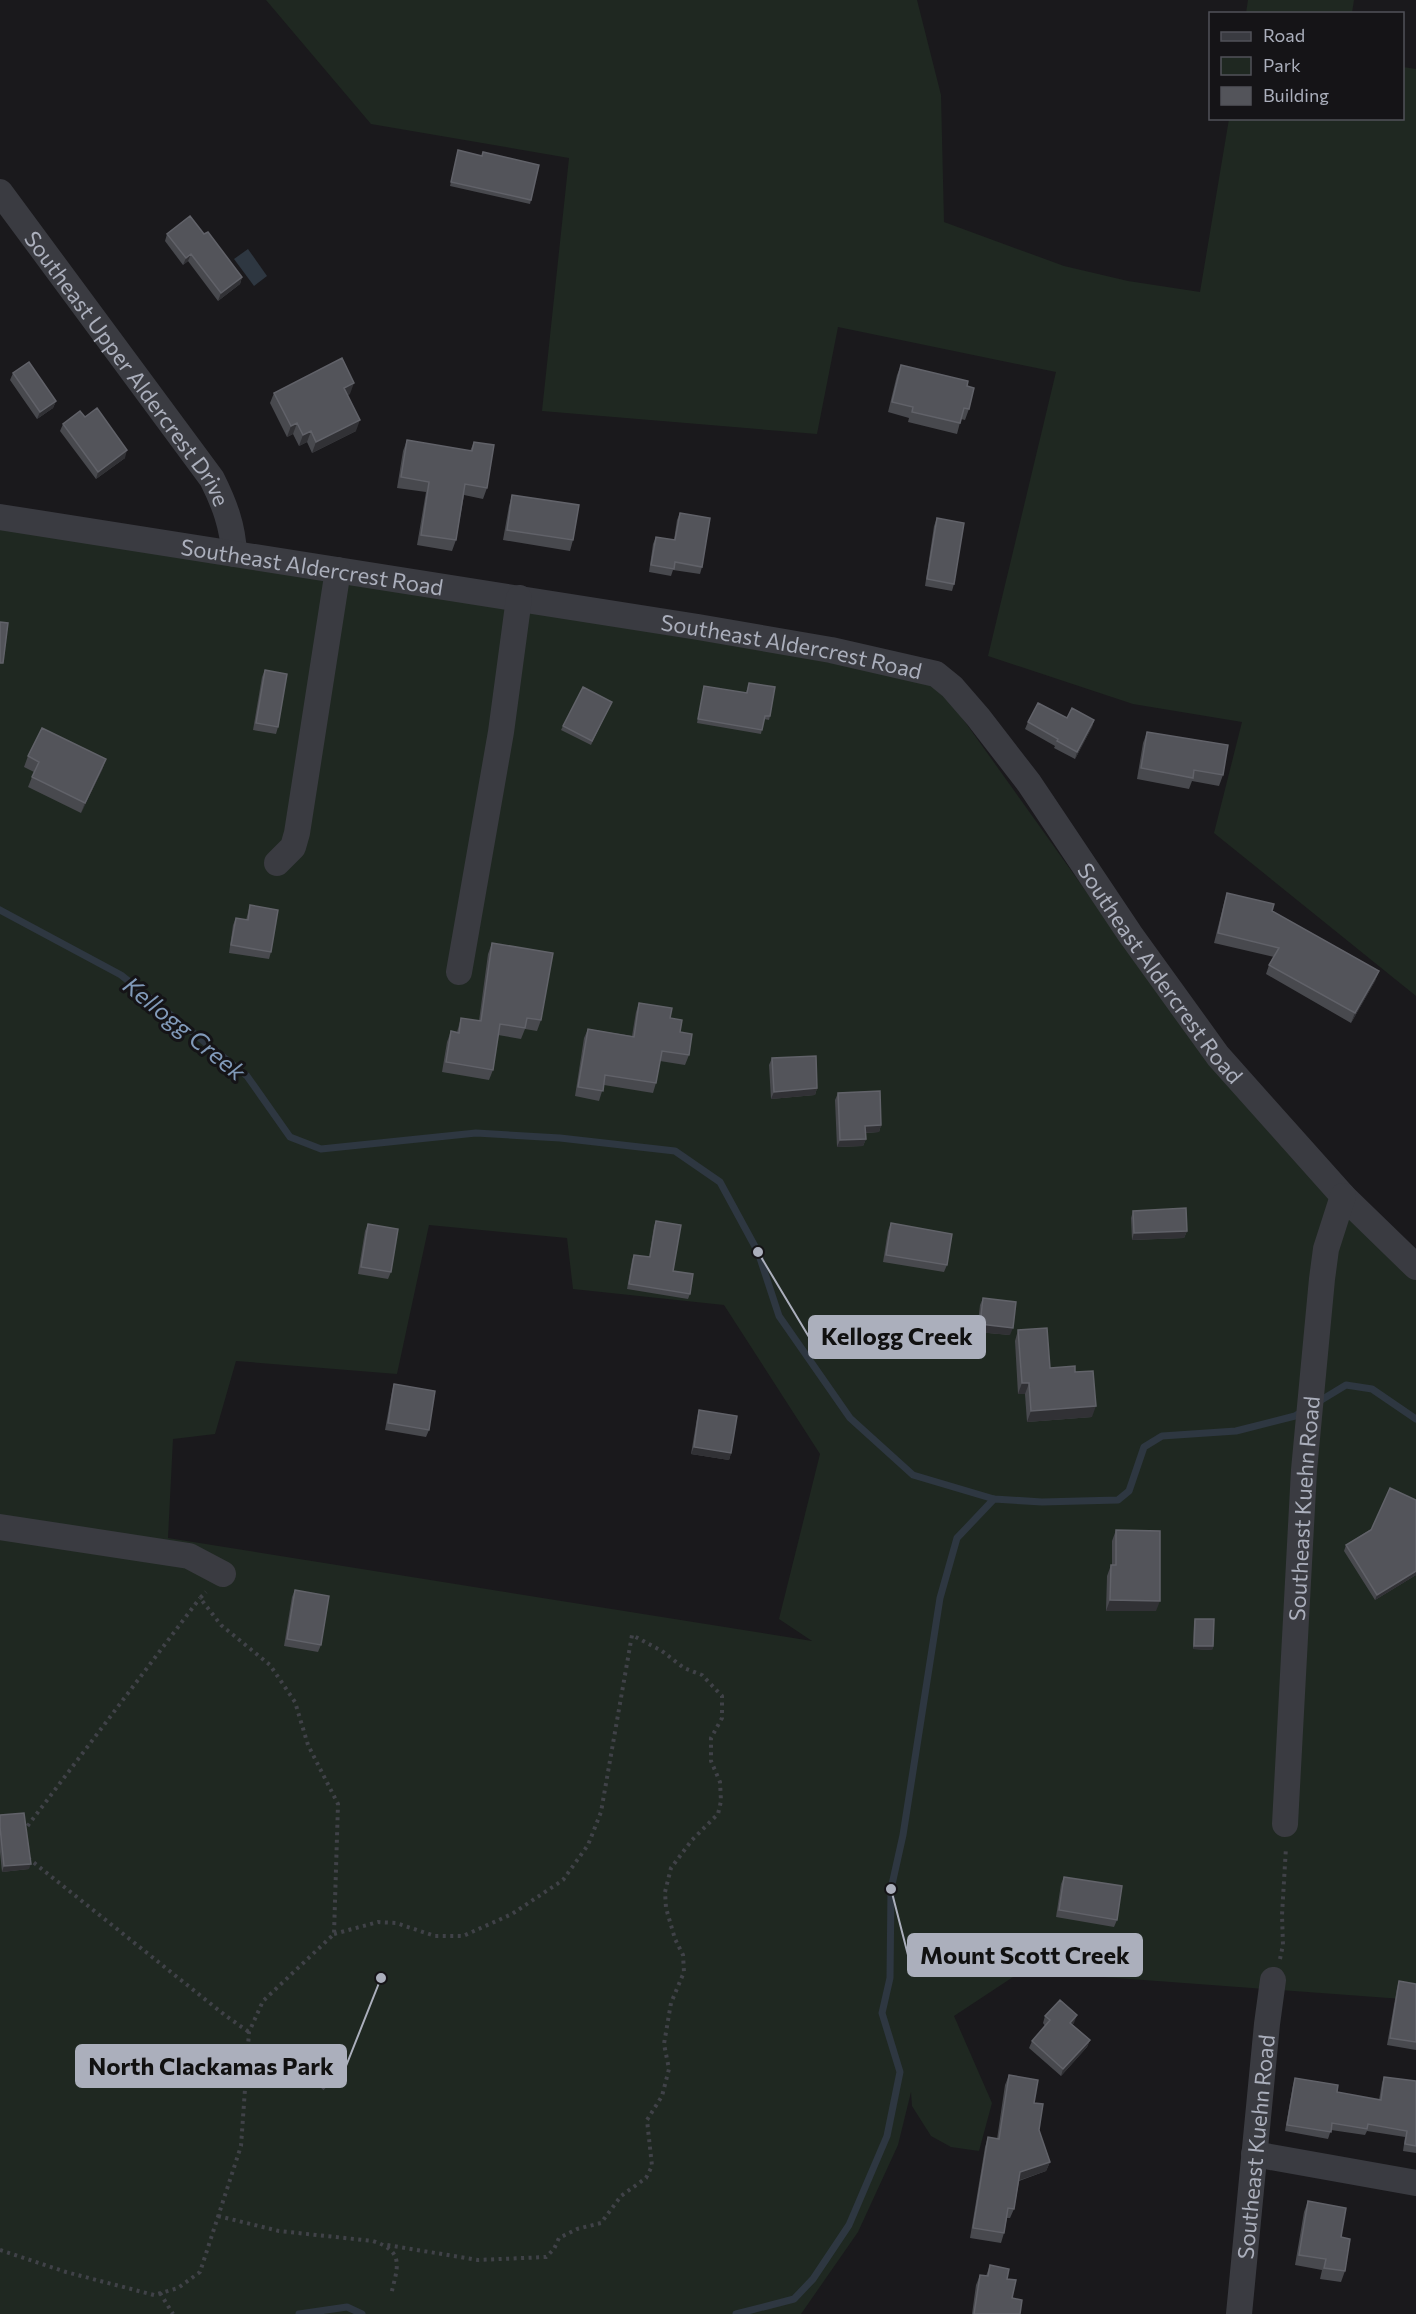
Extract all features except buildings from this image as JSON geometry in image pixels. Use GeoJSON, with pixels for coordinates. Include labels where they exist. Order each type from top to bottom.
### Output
{"type":"FeatureCollection","features":[{"type":"Feature","properties":{"kind":"street","name":"Southeast Upper Aldercrest Drive"},"geometry":{"type":"LineString","coordinates":[[0,192],[212,479],[228,515],[234,554]]}},
{"type":"Feature","properties":{"kind":"street","name":"Southeast Aldercrest Road"},"geometry":{"type":"LineString","coordinates":[[0,517],[519,598],[831,650],[918,668],[936,674],[952,687],[978,717],[1029,783],[1130,934],[1218,1056],[1343,1196],[1416,1267]]}},
{"type":"Feature","properties":{"kind":"street"},"geometry":{"type":"LineString","coordinates":[[277,863],[293,847],[297,832],[338,570]]}},
{"type":"Feature","properties":{"kind":"street"},"geometry":{"type":"LineString","coordinates":[[459,972],[501,732],[519,598]]}},
{"type":"Feature","properties":{"kind":"street","name":"Southeast Kuehn Road"},"geometry":{"type":"LineString","coordinates":[[1285,1824],[1305,1470],[1314,1369],[1326,1249],[1343,1196]]}},
{"type":"Feature","properties":{"kind":"street"},"geometry":{"type":"LineString","coordinates":[[0,1527],[189,1556],[223,1574]]}},
{"type":"Feature","properties":{"kind":"street","name":"Southeast Kuehn Road"},"geometry":{"type":"LineString","coordinates":[[1239,2314],[1273,1980]]}},
{"type":"Feature","properties":{"kind":"street"},"geometry":{"type":"LineString","coordinates":[[1254,2154],[1416,2183]]}},
{"type":"Feature","properties":{"kind":"path"},"geometry":{"type":"LineString","coordinates":[[23,1833],[200,1598],[223,1574]]}},
{"type":"Feature","properties":{"kind":"path"},"geometry":{"type":"LineString","coordinates":[[200,1598],[220,1625],[270,1665],[295,1702],[308,1745],[338,1804],[334,1934]]}},
{"type":"Feature","properties":{"kind":"path"},"geometry":{"type":"LineString","coordinates":[[0,2250],[66,2272],[154,2295],[178,2288],[200,2272],[218,2216],[241,2146],[249,2032],[263,2001],[334,1934],[378,1922],[396,1923],[435,1936],[463,1935],[512,1914],[563,1880],[588,1845],[601,1812],[632,1635],[662,1651],[684,1668],[702,1675],[722,1696],[722,1718],[711,1738],[711,1761],[720,1782],[721,1801],[718,1814],[692,1840],[671,1868],[665,1892],[666,1908],[675,1939],[683,1954],[684,1972],[671,2003],[664,2044],[669,2068],[662,2096],[647,2120],[647,2133],[653,2155],[652,2166],[646,2178],[621,2196],[601,2223],[565,2233],[546,2258],[478,2260],[373,2241],[279,2231],[218,2216]]}},
{"type":"Feature","properties":{"kind":"path"},"geometry":{"type":"LineString","coordinates":[[1273,1980],[1283,1945],[1285,1824]]}},
{"type":"Feature","properties":{"kind":"path"},"geometry":{"type":"LineString","coordinates":[[28,1858],[249,2032]]}},
{"type":"Feature","properties":{"kind":"path"},"geometry":{"type":"LineString","coordinates":[[245,2065],[299,2071],[316,2079],[328,2092]]}},
{"type":"Feature","properties":{"kind":"path"},"geometry":{"type":"LineString","coordinates":[[387,2245],[396,2254],[397,2264],[391,2295]]}},
{"type":"Feature","properties":{"kind":"path"},"geometry":{"type":"LineString","coordinates":[[160,2294],[173,2314]]}},
{"type":"Feature","properties":{"kind":"green space"},"geometry":{"type":"Polygon","coordinates":[[[266,0],[917,0],[941,95],[944,222],[1064,266],[1128,281],[1200,292],[1229,120],[1404,120],[1404,67],[1416,69],[1416,996],[1214,833],[1242,722],[1133,704],[988,656],[1056,372],[838,327],[817,434],[542,411],[569,158],[371,124],[266,0]]]}},
{"type":"Feature","properties":{"kind":"green space"},"geometry":{"type":"Polygon","coordinates":[[[1248,0],[1354,0],[1352,12],[1246,12],[1248,0]]]}},
{"type":"Feature","properties":{"kind":"green space"},"geometry":{"type":"Polygon","coordinates":[[[0,524],[908,674],[943,691],[1212,1068],[1416,1270],[1416,2000],[1022,1971],[954,2016],[992,2103],[979,2151],[951,2147],[931,2136],[912,2106],[911,2092],[898,2145],[858,2232],[801,2314],[0,2314],[0,524]],[[429,1225],[397,1374],[236,1361],[215,1434],[173,1439],[168,1538],[812,1641],[779,1619],[820,1454],[724,1305],[573,1289],[567,1238],[429,1225]]]}},
{"type":"Feature","properties":{"kind":"shaded area"},"geometry":{"type":"Polygon","coordinates":[[[248,249],[267,276],[254,286],[234,259],[248,249]]]}},
{"type":"Feature","properties":{"kind":"waterway","name":"Kellogg Creek"},"geometry":{"type":"LineString","coordinates":[[0,910],[121,975],[247,1076],[290,1137],[321,1149],[476,1133],[560,1138],[675,1151],[720,1182],[758,1252],[779,1316],[850,1418],[913,1475],[994,1499],[1042,1502],[1118,1500],[1129,1491],[1144,1447],[1162,1436],[1236,1431],[1295,1416],[1303,1411]]}},
{"type":"Feature","properties":{"kind":"waterway","name":"Kellogg Creek"},"geometry":{"type":"LineString","coordinates":[[1318,1402],[1346,1385],[1372,1389],[1416,1419]]}},
{"type":"Feature","properties":{"kind":"waterway"},"geometry":{"type":"LineString","coordinates":[[736,2314],[794,2299],[813,2279],[849,2225],[887,2136],[900,2072],[882,2013],[890,1978],[891,1889],[903,1835],[940,1598],[957,1538],[994,1499]]}},
{"type":"Feature","properties":{"kind":"waterway"},"geometry":{"type":"LineString","coordinates":[[299,2314],[347,2307],[362,2314]]}},
{"type":"Feature","properties":{"kind":"place","name":"Kellogg Creek"},"geometry":{"type":"Point","coordinates":[758,1252]}},
{"type":"Feature","properties":{"kind":"place","name":"Mount Scott Creek"},"geometry":{"type":"Point","coordinates":[891,1889]}},
{"type":"Feature","properties":{"kind":"place","name":"North Clackamas Park"},"geometry":{"type":"Point","coordinates":[381,1978]}}]}
